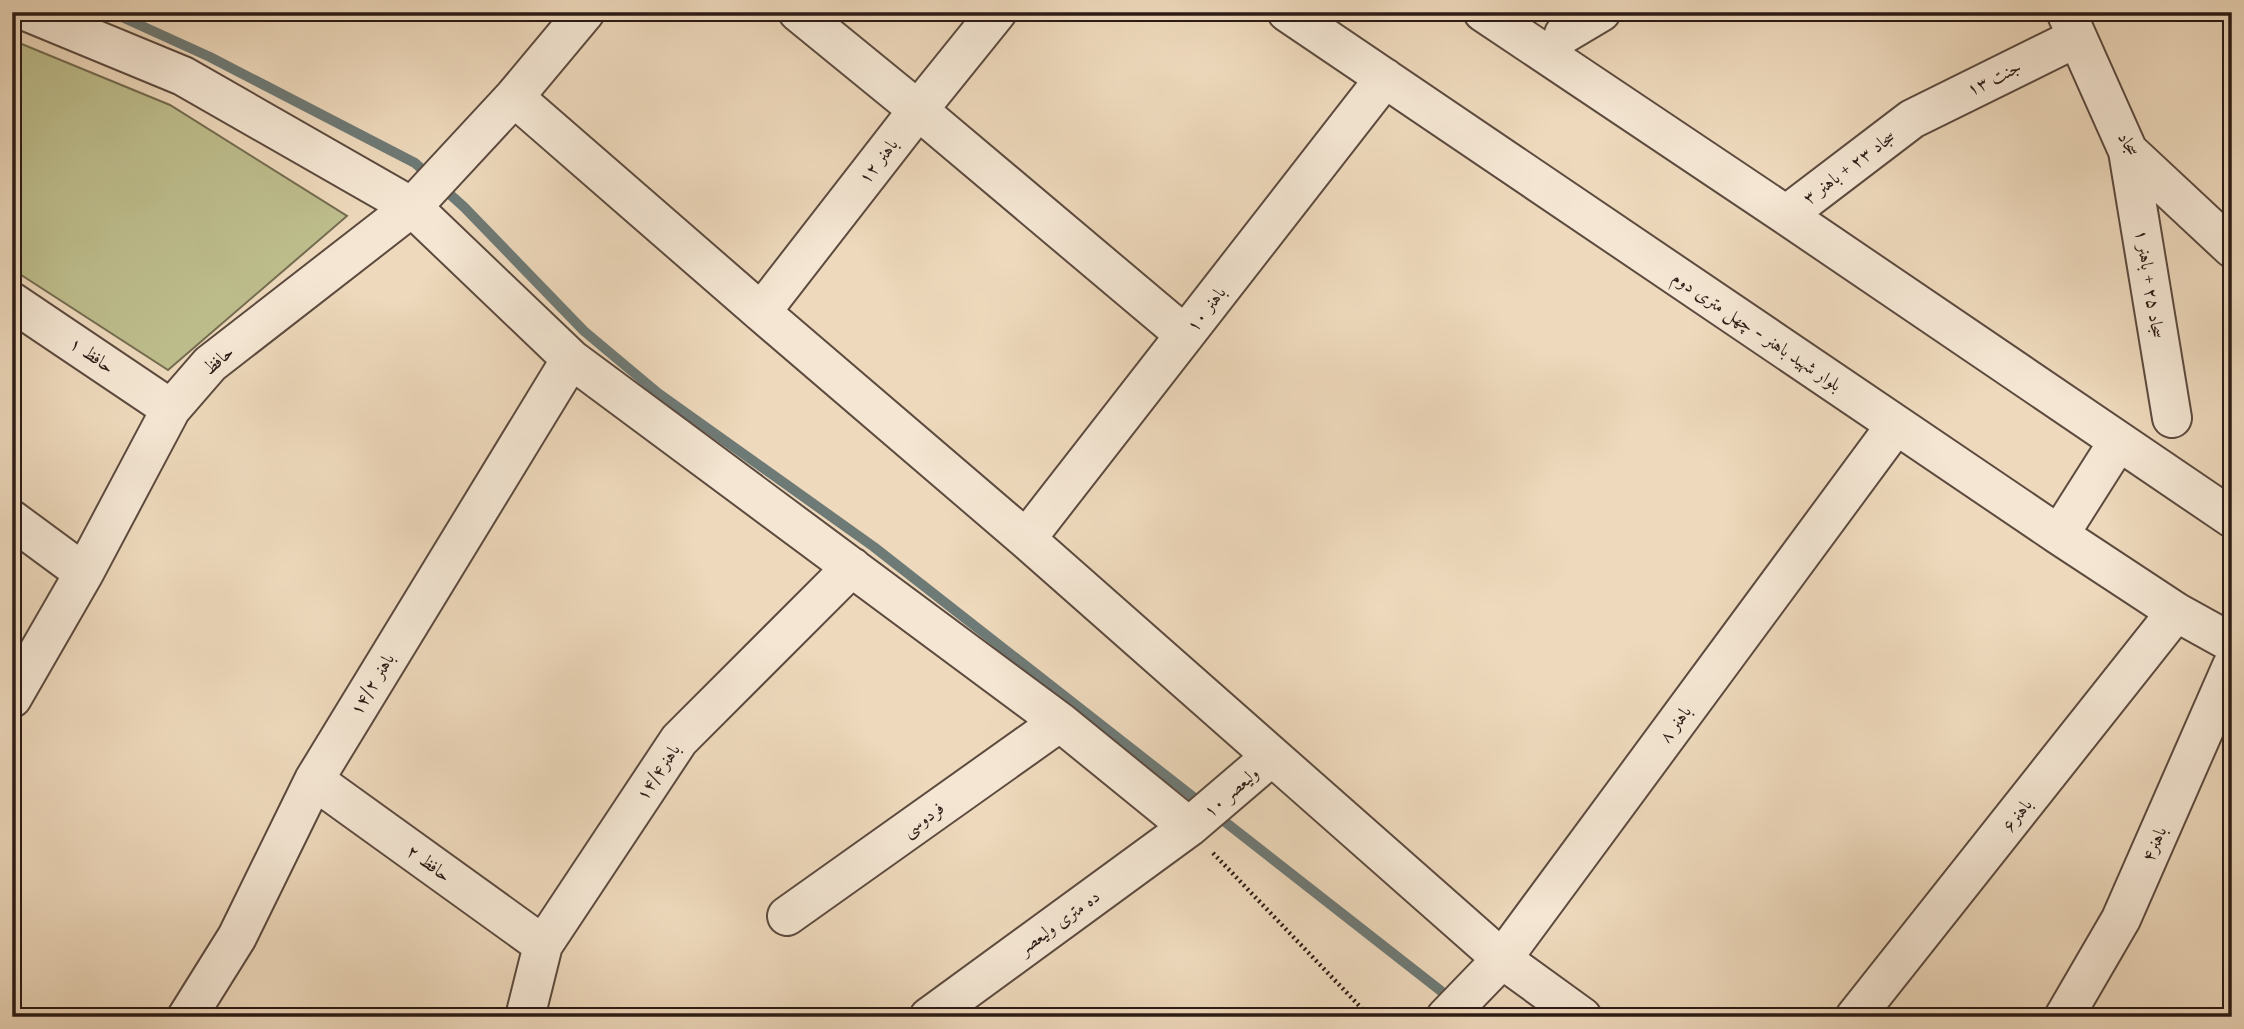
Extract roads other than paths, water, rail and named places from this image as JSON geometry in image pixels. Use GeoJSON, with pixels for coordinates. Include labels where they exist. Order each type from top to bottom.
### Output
{"type":"FeatureCollection","features":[{"type":"Feature","properties":{"kind":"street"},"geometry":{"type":"LineString","coordinates":[[28,12],[183,76],[412,206],[571,359],[1060,722],[1189,827]]}},
{"type":"Feature","properties":{"kind":"street","name":"حافظ"},"geometry":{"type":"LineString","coordinates":[[12,698],[84,573],[171,409],[210,364],[412,206],[514,97],[585,12]]}},
{"type":"Feature","properties":{"kind":"street"},"geometry":{"type":"LineString","coordinates":[[798,12],[1185,335]]}},
{"type":"Feature","properties":{"kind":"street","name":"باهنر ۱۲"},"geometry":{"type":"LineString","coordinates":[[761,312],[998,12]]}},
{"type":"Feature","properties":{"kind":"street","name":"بلوار شهید باهنر - چهل متری دوم"},"geometry":{"type":"LineString","coordinates":[[1287,12],[2059,535],[2176,612],[2232,643]]}},
{"type":"Feature","properties":{"kind":"street"},"geometry":{"type":"LineString","coordinates":[[1483,12],[2232,518]]}},
{"type":"Feature","properties":{"kind":"street"},"geometry":{"type":"LineString","coordinates":[[1564,34],[1601,12]]}},
{"type":"Feature","properties":{"kind":"street","name":"جنت ۱۳"},"geometry":{"type":"LineString","coordinates":[[1912,119],[2071,25]]}},
{"type":"Feature","properties":{"kind":"street","name":"سجاد"},"geometry":{"type":"LineString","coordinates":[[2071,25],[2129,151],[2225,232]]}},
{"type":"Feature","properties":{"kind":"street","name":"باهنر ۱۰"},"geometry":{"type":"LineString","coordinates":[[1026,539],[1385,78]]}},
{"type":"Feature","properties":{"kind":"street"},"geometry":{"type":"LineString","coordinates":[[514,97],[1026,539],[1502,959],[1582,1017]]}},
{"type":"Feature","properties":{"kind":"street","name":"سجاد ۲۳ + باهنر ۳"},"geometry":{"type":"LineString","coordinates":[[1786,215],[1912,119]]}},
{"type":"Feature","properties":{"kind":"street","name":"سجاد ۲۵ + باهنر ۱"},"geometry":{"type":"LineString","coordinates":[[2129,151],[2172,418]]}},
{"type":"Feature","properties":{"kind":"street","name":"حافظ ۱"},"geometry":{"type":"LineString","coordinates":[[12,302],[171,409]]}},
{"type":"Feature","properties":{"kind":"street","name":"باهنر ۱۴/۲"},"geometry":{"type":"LineString","coordinates":[[187,1017],[237,937],[314,780],[571,359]]}},
{"type":"Feature","properties":{"kind":"street","name":"باهنر ۸"},"geometry":{"type":"LineString","coordinates":[[1446,1017],[1502,959],[1896,425]]}},
{"type":"Feature","properties":{"kind":"street"},"geometry":{"type":"LineString","coordinates":[[2059,535],[2118,442]]}},
{"type":"Feature","properties":{"kind":"street"},"geometry":{"type":"LineString","coordinates":[[12,520],[84,573]]}},
{"type":"Feature","properties":{"kind":"street","name":"باهنر۱۴/۴"},"geometry":{"type":"LineString","coordinates":[[525,1017],[543,945],[679,740],[852,567]]}},
{"type":"Feature","properties":{"kind":"street","name":"باهنر۶"},"geometry":{"type":"LineString","coordinates":[[1855,1017],[2176,612]]}},
{"type":"Feature","properties":{"kind":"street","name":"باهنر۴"},"geometry":{"type":"LineString","coordinates":[[2064,1017],[2121,919],[2232,666]]}},
{"type":"Feature","properties":{"kind":"street","name":"فردوسی"},"geometry":{"type":"LineString","coordinates":[[787,916],[1060,722]]}},
{"type":"Feature","properties":{"kind":"street","name":"ولیعصر ۱۰"},"geometry":{"type":"LineString","coordinates":[[1189,827],[1272,756]]}},
{"type":"Feature","properties":{"kind":"street","name":"حافظ ۲"},"geometry":{"type":"LineString","coordinates":[[314,780],[543,945]]}},
{"type":"Feature","properties":{"kind":"street","name":"ده متری ولیعصر"},"geometry":{"type":"LineString","coordinates":[[929,1017],[1189,827]]}},
{"type":"Feature","properties":{"kind":"waterway"},"geometry":{"type":"LineString","coordinates":[[111,12],[210,57],[415,163],[464,207],[584,331],[658,393],[874,547],[1441,991]]}}]}
